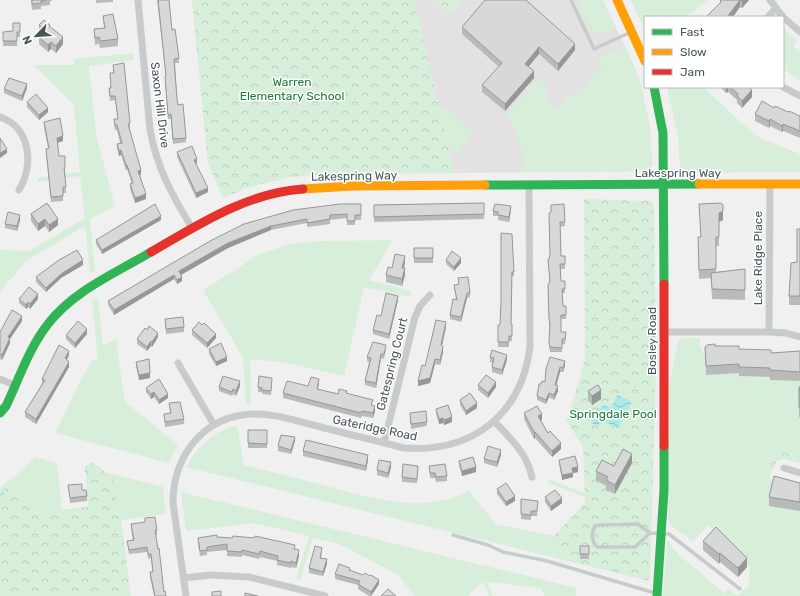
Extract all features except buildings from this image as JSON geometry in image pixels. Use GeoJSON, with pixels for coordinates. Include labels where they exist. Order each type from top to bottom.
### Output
{"type":"FeatureCollection","features":[{"type":"Feature","properties":{"kind":"street","name":"Saxon Hill Drive"},"geometry":{"type":"LineString","coordinates":[[138,0],[150,130],[154,150],[168,186],[192,228]]}},
{"type":"Feature","properties":{"kind":"street"},"geometry":{"type":"LineString","coordinates":[[617,0],[644,59]]}},
{"type":"Feature","properties":{"kind":"street"},"geometry":{"type":"LineString","coordinates":[[770,0],[775,9],[782,16]]}},
{"type":"Feature","properties":{"kind":"street"},"geometry":{"type":"LineString","coordinates":[[769,16],[775,9]]}},
{"type":"Feature","properties":{"kind":"street"},"geometry":{"type":"LineString","coordinates":[[784,18],[800,32]]}},
{"type":"Feature","properties":{"kind":"street","name":"Bosley Road"},"geometry":{"type":"LineString","coordinates":[[654,88],[663,133],[664,185],[662,534],[658,595]]}},
{"type":"Feature","properties":{"kind":"street"},"geometry":{"type":"LineString","coordinates":[[784,88],[800,96]]}},
{"type":"Feature","properties":{"kind":"street"},"geometry":{"type":"LineString","coordinates":[[0,117],[18,127],[25,142],[28,159],[27,171],[19,190]]}},
{"type":"Feature","properties":{"kind":"street","name":"Lake Ridge Place"},"geometry":{"type":"LineString","coordinates":[[769,332],[770,184]]}},
{"type":"Feature","properties":{"kind":"street","name":"Lakespring Way"},"geometry":{"type":"LineString","coordinates":[[0,413],[16,386],[43,330],[56,314],[71,300],[90,287],[192,228],[251,200],[294,190],[353,186],[800,184]]}},
{"type":"Feature","properties":{"kind":"street","name":"Gateridge Road"},"geometry":{"type":"LineString","coordinates":[[186,596],[173,503],[176,475],[188,449],[196,439],[214,425],[238,416],[267,414],[404,448],[420,449],[448,445],[477,434],[505,411],[514,396],[528,365],[530,346],[529,186]]}},
{"type":"Feature","properties":{"kind":"street","name":"Gatespring Court"},"geometry":{"type":"LineString","coordinates":[[384,443],[414,317],[420,306],[430,295]]}},
{"type":"Feature","properties":{"kind":"street"},"geometry":{"type":"LineString","coordinates":[[664,332],[769,332],[786,333],[800,337]]}},
{"type":"Feature","properties":{"kind":"street"},"geometry":{"type":"LineString","coordinates":[[178,363],[214,425]]}},
{"type":"Feature","properties":{"kind":"street"},"geometry":{"type":"LineString","coordinates":[[0,380],[16,386]]}},
{"type":"Feature","properties":{"kind":"street"},"geometry":{"type":"LineString","coordinates":[[494,421],[520,449],[527,461],[532,476]]}},
{"type":"Feature","properties":{"kind":"street"},"geometry":{"type":"LineString","coordinates":[[784,468],[800,473]]}},
{"type":"Feature","properties":{"kind":"street"},"geometry":{"type":"LineString","coordinates":[[184,578],[211,575],[249,577],[325,596]]}},
{"type":"Feature","properties":{"kind":"lane"},"geometry":{"type":"LineString","coordinates":[[571,0],[594,49],[632,32]]}},
{"type":"Feature","properties":{"kind":"lane"},"geometry":{"type":"LineString","coordinates":[[650,533],[635,547],[597,547],[593,542],[593,530],[595,526],[601,525],[638,524],[650,533],[669,534],[740,590]]}},
{"type":"Feature","properties":{"kind":"lane"},"geometry":{"type":"LineString","coordinates":[[453,535],[488,545],[503,552],[547,561],[658,595]]}},
{"type":"Feature","properties":{"kind":"shaded area"},"geometry":{"type":"Polygon","coordinates":[[[414,0],[603,0],[634,66],[641,85],[650,128],[652,166],[646,171],[454,173],[414,0]]]}},
{"type":"Feature","properties":{"kind":"green space","name":"Warren Elementary School"},"geometry":{"type":"Polygon","coordinates":[[[192,0],[414,0],[454,173],[314,175],[290,177],[246,188],[223,198],[208,163],[192,0]]]}},
{"type":"Feature","properties":{"kind":"green space"},"geometry":{"type":"Polygon","coordinates":[[[434,0],[465,0],[450,15],[434,0]]]}},
{"type":"Feature","properties":{"kind":"green space"},"geometry":{"type":"Polygon","coordinates":[[[576,0],[603,0],[615,26],[613,29],[600,33],[590,29],[576,0]]]}},
{"type":"Feature","properties":{"kind":"green space"},"geometry":{"type":"Polygon","coordinates":[[[631,0],[707,0],[692,12],[682,16],[644,16],[644,29],[631,0]]]}},
{"type":"Feature","properties":{"kind":"green space"},"geometry":{"type":"Polygon","coordinates":[[[784,29],[797,40],[793,46],[800,51],[800,80],[785,70],[784,71],[784,29]]]}},
{"type":"Feature","properties":{"kind":"green space"},"geometry":{"type":"Polygon","coordinates":[[[625,47],[637,76],[645,105],[650,134],[652,166],[646,171],[523,172],[519,142],[506,115],[539,78],[548,87],[546,101],[556,110],[568,97],[580,91],[602,66],[597,62],[601,57],[625,47]]]}},
{"type":"Feature","properties":{"kind":"green space"},"geometry":{"type":"Polygon","coordinates":[[[133,53],[134,60],[89,66],[96,135],[115,206],[90,219],[95,270],[90,273],[85,226],[26,261],[0,292],[0,250],[29,251],[85,218],[80,176],[38,182],[38,178],[80,172],[74,105],[34,65],[75,65],[74,59],[133,53]]]}},
{"type":"Feature","properties":{"kind":"green space"},"geometry":{"type":"Polygon","coordinates":[[[667,88],[704,88],[756,136],[800,154],[800,172],[683,173],[680,169],[678,137],[667,88]]]}},
{"type":"Feature","properties":{"kind":"green space"},"geometry":{"type":"Polygon","coordinates":[[[435,100],[474,132],[457,152],[418,120],[435,100]]]}},
{"type":"Feature","properties":{"kind":"green space","name":"Springdale Pool"},"geometry":{"type":"Polygon","coordinates":[[[584,199],[652,201],[654,206],[656,366],[650,581],[564,560],[554,536],[585,503],[583,447],[567,421],[585,359],[584,199]]]}},
{"type":"Feature","properties":{"kind":"green space"},"geometry":{"type":"Polygon","coordinates":[[[393,240],[369,280],[411,291],[410,297],[364,287],[344,376],[287,363],[250,359],[251,404],[246,404],[243,358],[203,290],[257,255],[289,244],[321,241],[393,240]]]}},
{"type":"Feature","properties":{"kind":"green space"},"geometry":{"type":"Polygon","coordinates":[[[98,297],[103,346],[116,339],[125,402],[178,445],[169,463],[55,433],[84,374],[93,360],[98,359],[92,300],[98,297]]]}},
{"type":"Feature","properties":{"kind":"green space"},"geometry":{"type":"Polygon","coordinates":[[[700,338],[700,347],[705,356],[706,375],[714,375],[715,373],[739,373],[748,377],[770,376],[780,380],[800,381],[800,455],[794,456],[779,451],[769,477],[774,485],[770,506],[800,510],[800,596],[738,596],[749,584],[750,567],[708,525],[693,541],[670,525],[668,519],[669,384],[678,342],[680,339],[700,338]]]}},
{"type":"Feature","properties":{"kind":"green space"},"geometry":{"type":"Polygon","coordinates":[[[237,425],[244,465],[382,500],[417,503],[434,502],[451,498],[469,491],[496,524],[554,536],[564,560],[186,467],[201,446],[213,436],[237,425]]]}},
{"type":"Feature","properties":{"kind":"green space"},"geometry":{"type":"Polygon","coordinates":[[[779,451],[794,456],[800,455],[800,463],[785,459],[777,461],[769,478],[770,459],[779,451]]]}},
{"type":"Feature","properties":{"kind":"green space"},"geometry":{"type":"Polygon","coordinates":[[[35,457],[57,463],[62,510],[0,516],[0,488],[25,468],[35,457]]]}},
{"type":"Feature","properties":{"kind":"green space"},"geometry":{"type":"Polygon","coordinates":[[[93,463],[108,475],[117,491],[117,497],[114,503],[119,503],[131,596],[0,596],[0,497],[6,486],[13,485],[23,495],[34,513],[87,507],[94,495],[85,472],[85,466],[93,463]]]}},
{"type":"Feature","properties":{"kind":"green space"},"geometry":{"type":"Polygon","coordinates":[[[85,467],[163,487],[166,514],[121,520],[119,503],[88,507],[85,467]]]}},
{"type":"Feature","properties":{"kind":"green space"},"geometry":{"type":"Polygon","coordinates":[[[549,479],[585,493],[585,497],[548,483],[549,479]]]}},
{"type":"Feature","properties":{"kind":"green space"},"geometry":{"type":"Polygon","coordinates":[[[181,492],[577,588],[576,596],[545,596],[540,588],[487,582],[493,596],[489,596],[483,582],[467,596],[415,596],[397,574],[339,544],[313,538],[300,580],[296,579],[309,536],[253,523],[186,531],[181,492]]]}},
{"type":"Feature","properties":{"kind":"green space"},"geometry":{"type":"Polygon","coordinates":[[[669,541],[679,555],[724,593],[729,589],[738,596],[663,596],[667,542],[669,541]]]}},
{"type":"Feature","properties":{"kind":"water"},"geometry":{"type":"Polygon","coordinates":[[[617,395],[632,402],[618,428],[604,422],[598,425],[592,424],[589,414],[605,405],[611,408],[617,395]]]}},
{"type":"Feature","properties":{"kind":"waterway"},"geometry":{"type":"LineString","coordinates":[[0,496],[3,493]]}},
{"type":"Feature","properties":{"kind":"traffic: fast"},"geometry":{"type":"LineString","coordinates":[[654,88],[663,133],[664,284]]}},
{"type":"Feature","properties":{"kind":"traffic: fast"},"geometry":{"type":"LineString","coordinates":[[485,185],[699,184]]}},
{"type":"Feature","properties":{"kind":"traffic: fast"},"geometry":{"type":"LineString","coordinates":[[0,413],[6,406],[35,343],[58,312],[82,292],[151,252]]}},
{"type":"Feature","properties":{"kind":"traffic: fast"},"geometry":{"type":"LineString","coordinates":[[657,596],[664,490],[664,446]]}},
{"type":"Feature","properties":{"kind":"traffic: slow"},"geometry":{"type":"LineString","coordinates":[[617,0],[644,59]]}},
{"type":"Feature","properties":{"kind":"traffic: slow"},"geometry":{"type":"LineString","coordinates":[[699,184],[800,184]]}},
{"type":"Feature","properties":{"kind":"traffic: slow"},"geometry":{"type":"LineString","coordinates":[[303,189],[353,186],[485,185]]}},
{"type":"Feature","properties":{"kind":"traffic: jam"},"geometry":{"type":"LineString","coordinates":[[151,252],[205,221],[242,204],[282,192],[303,189]]}},
{"type":"Feature","properties":{"kind":"traffic: jam"},"geometry":{"type":"LineString","coordinates":[[664,284],[664,446]]}}]}
